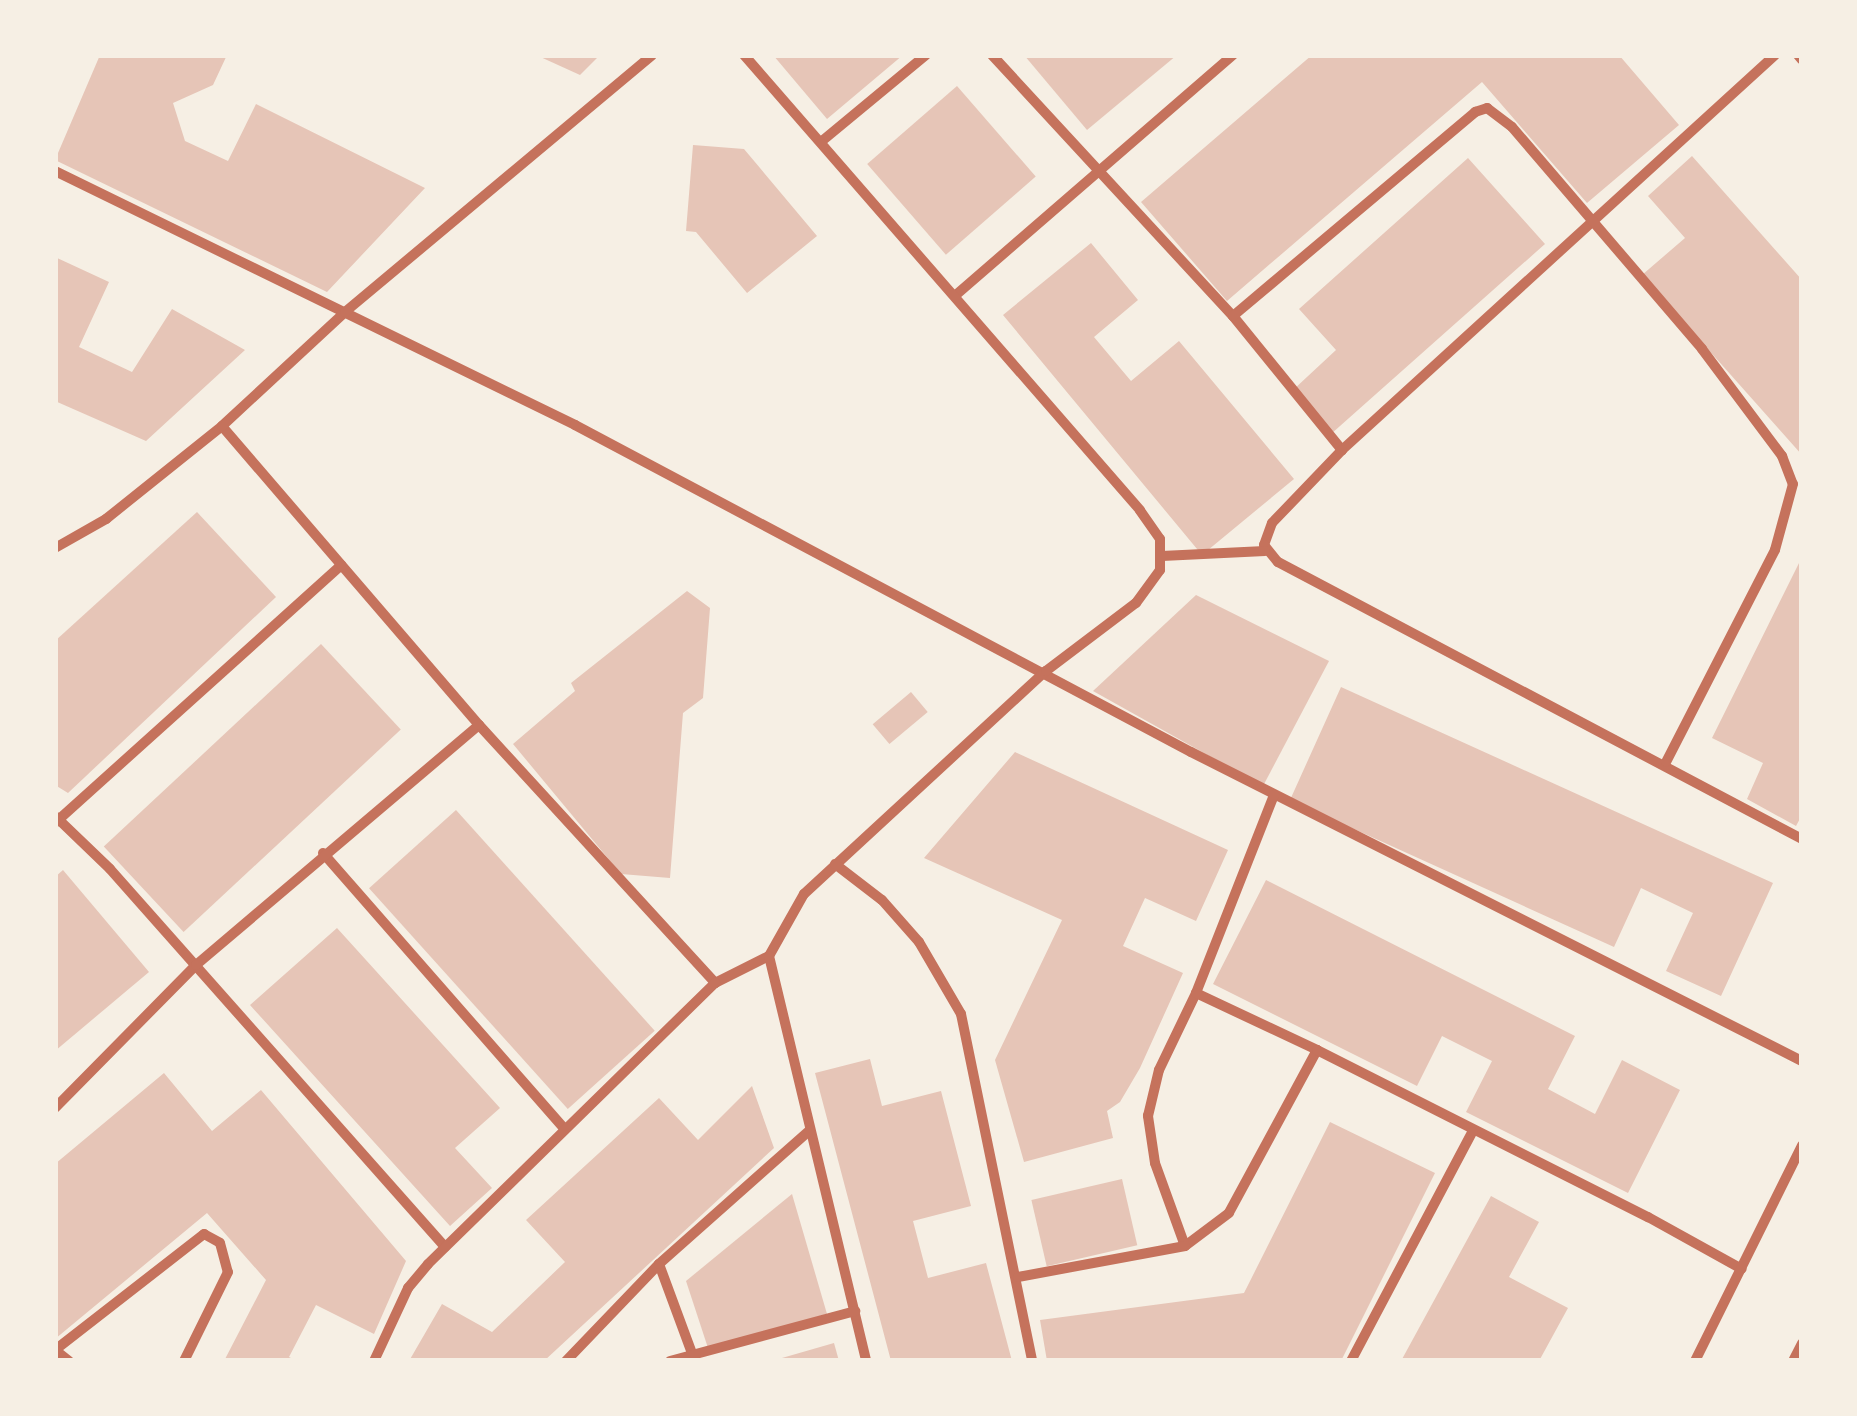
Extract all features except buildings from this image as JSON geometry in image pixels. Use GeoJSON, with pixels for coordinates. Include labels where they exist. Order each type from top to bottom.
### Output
{"type":"FeatureCollection","features":[{"type":"Feature","properties":{"kind":"street"},"geometry":{"type":"LineString","coordinates":[[55,548],[106,519],[222,426],[345,312],[652,55]]}},
{"type":"Feature","properties":{"kind":"street"},"geometry":{"type":"LineString","coordinates":[[374,1361],[408,1288],[445,1247],[715,983],[769,956],[804,894],[836,864],[1046,671],[1136,603],[1152,586],[1162,556],[1160,539],[1140,510],[957,294],[744,55]]}},
{"type":"Feature","properties":{"kind":"street"},"geometry":{"type":"LineString","coordinates":[[822,142],[926,55]]}},
{"type":"Feature","properties":{"kind":"street"},"geometry":{"type":"LineString","coordinates":[[992,55],[1105,171],[1233,316],[1342,450]]}},
{"type":"Feature","properties":{"kind":"street"},"geometry":{"type":"LineString","coordinates":[[957,294],[1105,171],[1234,55]]}},
{"type":"Feature","properties":{"kind":"street"},"geometry":{"type":"LineString","coordinates":[[1265,552],[1272,524],[1342,450],[1775,55]]}},
{"type":"Feature","properties":{"kind":"street"},"geometry":{"type":"LineString","coordinates":[[1233,316],[1475,112],[1488,108],[1596,220],[1702,348],[1782,456],[1793,484],[1775,550],[1666,762]]}},
{"type":"Feature","properties":{"kind":"street"},"geometry":{"type":"LineString","coordinates":[[55,171],[345,312],[1046,671],[1274,795],[1802,1062]]}},
{"type":"Feature","properties":{"kind":"street"},"geometry":{"type":"LineString","coordinates":[[222,426],[479,724],[715,983]]}},
{"type":"Feature","properties":{"kind":"street"},"geometry":{"type":"LineString","coordinates":[[1162,556],[1265,552],[1666,762],[1802,838]]}},
{"type":"Feature","properties":{"kind":"street"},"geometry":{"type":"LineString","coordinates":[[341,565],[56,820],[196,965],[445,1247]]}},
{"type":"Feature","properties":{"kind":"street"},"geometry":{"type":"LineString","coordinates":[[55,1108],[196,965],[323,852],[479,724]]}},
{"type":"Feature","properties":{"kind":"street"},"geometry":{"type":"LineString","coordinates":[[1185,1246],[1154,1163],[1148,1116],[1159,1070],[1196,993],[1274,795]]}},
{"type":"Feature","properties":{"kind":"street"},"geometry":{"type":"LineString","coordinates":[[323,852],[565,1129]]}},
{"type":"Feature","properties":{"kind":"street"},"geometry":{"type":"LineString","coordinates":[[836,864],[882,900],[918,942],[960,1014],[1018,1277],[1032,1361]]}},
{"type":"Feature","properties":{"kind":"street"},"geometry":{"type":"LineString","coordinates":[[769,956],[866,1361]]}},
{"type":"Feature","properties":{"kind":"street"},"geometry":{"type":"LineString","coordinates":[[1196,993],[1316,1050],[1742,1269]]}},
{"type":"Feature","properties":{"kind":"street"},"geometry":{"type":"LineString","coordinates":[[1018,1277],[1185,1246],[1229,1213],[1316,1050]]}},
{"type":"Feature","properties":{"kind":"street"},"geometry":{"type":"LineString","coordinates":[[566,1361],[659,1264],[810,1130]]}},
{"type":"Feature","properties":{"kind":"street"},"geometry":{"type":"LineString","coordinates":[[1351,1361],[1472,1132]]}},
{"type":"Feature","properties":{"kind":"street"},"geometry":{"type":"LineString","coordinates":[[1695,1361],[1802,1144]]}},
{"type":"Feature","properties":{"kind":"street"},"geometry":{"type":"LineString","coordinates":[[68,1361],[55,1350],[204,1234],[220,1244],[228,1272],[184,1361]]}},
{"type":"Feature","properties":{"kind":"street"},"geometry":{"type":"LineString","coordinates":[[659,1264],[693,1356]]}},
{"type":"Feature","properties":{"kind":"street"},"geometry":{"type":"LineString","coordinates":[[670,1361],[854,1311]]}},
{"type":"Feature","properties":{"kind":"street"},"geometry":{"type":"LineString","coordinates":[[1793,1361],[1802,1342]]}}]}
